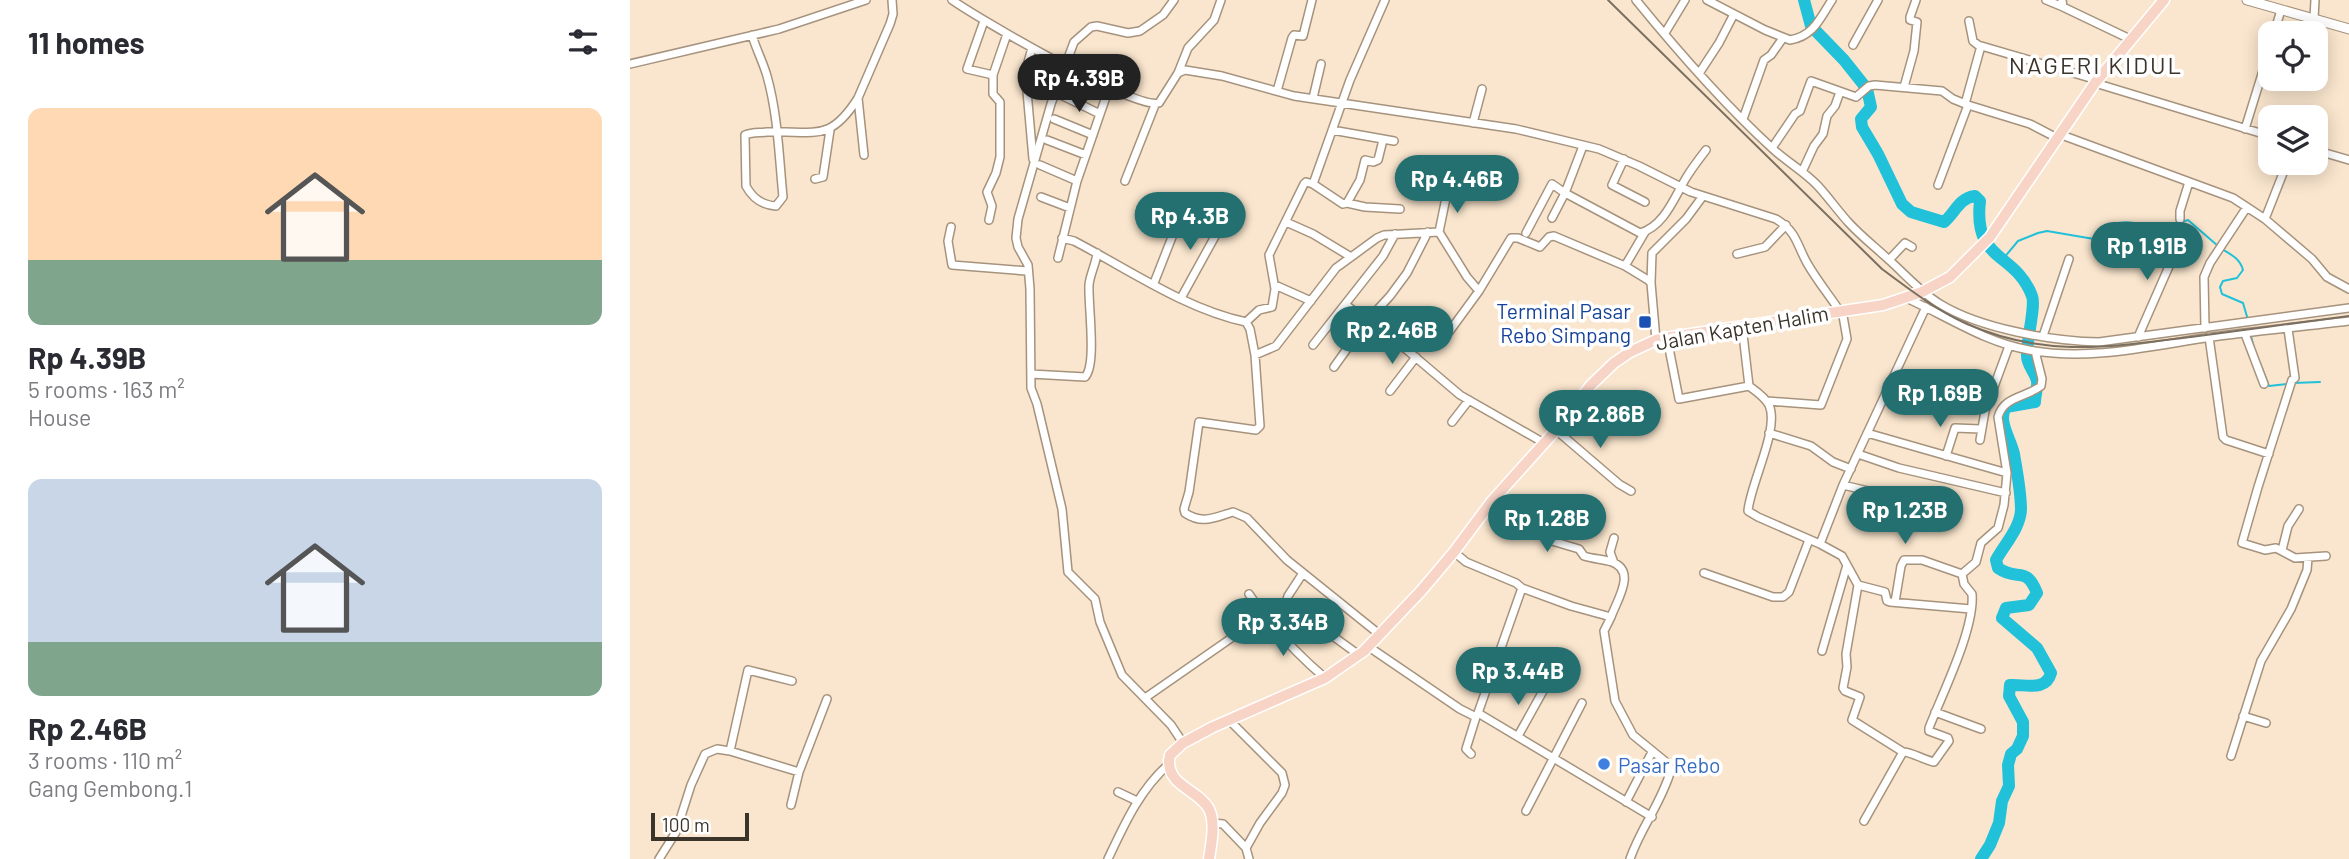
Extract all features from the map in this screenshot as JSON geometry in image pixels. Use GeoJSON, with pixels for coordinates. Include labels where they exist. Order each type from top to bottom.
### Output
{"type":"FeatureCollection","features":[{"type":"Feature","properties":{"kind":"main road","name":"Jalan Kapten Halim"},"geometry":{"type":"LineString","coordinates":[[1168,764],[1170,755],[1183,743],[1325,678],[1359,655],[1421,591],[1492,502],[1556,430],[1591,384],[1614,363],[1640,346],[1656,340],[1883,305],[1922,292],[1950,277],[1990,237],[2096,82],[2164,0]]}},
{"type":"Feature","properties":{"kind":"main road"},"geometry":{"type":"LineString","coordinates":[[1168,764],[1176,781],[1205,804],[1212,823],[1209,859]]}},
{"type":"Feature","properties":{"kind":"street"},"geometry":{"type":"LineString","coordinates":[[630,64],[779,29],[866,0]]}},
{"type":"Feature","properties":{"kind":"street"},"geometry":{"type":"LineString","coordinates":[[752,35],[767,77],[777,132],[783,197],[776,206],[765,205],[750,193],[746,186],[744,137],[747,133],[777,132],[819,132],[830,130],[847,115],[858,98],[890,24],[893,14],[892,0]]}},
{"type":"Feature","properties":{"kind":"street"},"geometry":{"type":"LineString","coordinates":[[951,0],[1032,48],[1109,88],[1156,105]]}},
{"type":"Feature","properties":{"kind":"street"},"geometry":{"type":"LineString","coordinates":[[1174,0],[1163,15],[1136,32],[1128,33],[1097,26],[1091,27],[1074,42],[1051,104],[1037,164],[1018,219],[1016,238],[1028,265],[1031,388],[1038,404],[1062,509],[1068,572],[1095,599],[1100,622],[1122,675],[1171,725],[1183,743]]}},
{"type":"Feature","properties":{"kind":"street"},"geometry":{"type":"LineString","coordinates":[[1125,181],[1156,105],[1178,73],[1188,48],[1214,20],[1222,0]]}},
{"type":"Feature","properties":{"kind":"street"},"geometry":{"type":"LineString","coordinates":[[1277,91],[1292,38],[1294,35],[1303,36],[1312,0]]}},
{"type":"Feature","properties":{"kind":"street"},"geometry":{"type":"LineString","coordinates":[[1313,184],[1341,104],[1385,0]]}},
{"type":"Feature","properties":{"kind":"street"},"geometry":{"type":"LineString","coordinates":[[1636,0],[1743,119],[1772,148],[1819,187],[1849,223],[1922,292],[1959,313],[2021,332],[2068,341],[2099,342],[2349,308]]}},
{"type":"Feature","properties":{"kind":"street"},"geometry":{"type":"LineString","coordinates":[[1665,33],[1685,0]]}},
{"type":"Feature","properties":{"kind":"street"},"geometry":{"type":"LineString","coordinates":[[1707,0],[1790,40],[1798,39],[1812,30],[1822,19],[1832,0]]}},
{"type":"Feature","properties":{"kind":"street"},"geometry":{"type":"LineString","coordinates":[[1853,46],[1878,0]]}},
{"type":"Feature","properties":{"kind":"street"},"geometry":{"type":"LineString","coordinates":[[1904,87],[1914,51],[1917,22],[1910,18],[1916,0]]}},
{"type":"Feature","properties":{"kind":"street"},"geometry":{"type":"LineString","coordinates":[[2046,0],[2063,3],[2132,40]]}},
{"type":"Feature","properties":{"kind":"street"},"geometry":{"type":"LineString","coordinates":[[2248,0],[2349,29]]}},
{"type":"Feature","properties":{"kind":"street"},"geometry":{"type":"LineString","coordinates":[[2314,18],[2315,0]]}},
{"type":"Feature","properties":{"kind":"street"},"geometry":{"type":"LineString","coordinates":[[2278,21],[2281,10]]}},
{"type":"Feature","properties":{"kind":"street"},"geometry":{"type":"LineString","coordinates":[[1700,72],[1734,14]]}},
{"type":"Feature","properties":{"kind":"street"},"geometry":{"type":"LineString","coordinates":[[984,21],[967,69],[993,75]]}},
{"type":"Feature","properties":{"kind":"street"},"geometry":{"type":"LineString","coordinates":[[1969,21],[1973,41],[1981,46],[2258,133]]}},
{"type":"Feature","properties":{"kind":"street"},"geometry":{"type":"LineString","coordinates":[[989,220],[992,206],[987,192],[1000,158],[1000,102],[993,94],[993,75],[1007,34]]}},
{"type":"Feature","properties":{"kind":"street"},"geometry":{"type":"LineString","coordinates":[[1743,119],[1764,60],[1783,38]]}},
{"type":"Feature","properties":{"kind":"street"},"geometry":{"type":"LineString","coordinates":[[1938,185],[1966,105],[1981,46]]}},
{"type":"Feature","properties":{"kind":"street"},"geometry":{"type":"LineString","coordinates":[[1032,48],[1026,80],[1037,164]]}},
{"type":"Feature","properties":{"kind":"street"},"geometry":{"type":"LineString","coordinates":[[1312,98],[1321,64]]}},
{"type":"Feature","properties":{"kind":"street"},"geometry":{"type":"LineString","coordinates":[[1178,73],[1185,71],[1222,76],[1341,104],[1516,129],[1624,159],[1703,196],[1776,219],[1786,225],[1798,239],[1807,264],[1841,310],[1847,340],[1821,405],[1818,407],[1767,401],[1749,386],[1742,326]]}},
{"type":"Feature","properties":{"kind":"street"},"geometry":{"type":"LineString","coordinates":[[1772,148],[1795,114],[1800,111],[1811,81],[1856,97],[1869,86],[1942,91],[1966,105],[2030,124],[2233,198],[2265,219],[2312,259],[2327,277],[2349,289]]}},
{"type":"Feature","properties":{"kind":"street"},"geometry":{"type":"LineString","coordinates":[[2245,129],[2258,86]]}},
{"type":"Feature","properties":{"kind":"street"},"geometry":{"type":"LineString","coordinates":[[1058,258],[1077,181],[1109,88]]}},
{"type":"Feature","properties":{"kind":"street"},"geometry":{"type":"LineString","coordinates":[[1473,124],[1482,89]]}},
{"type":"Feature","properties":{"kind":"street"},"geometry":{"type":"LineString","coordinates":[[1802,172],[1814,146],[1823,135],[1827,116],[1835,106],[1840,92]]}},
{"type":"Feature","properties":{"kind":"street"},"geometry":{"type":"LineString","coordinates":[[1061,95],[1100,114]]}},
{"type":"Feature","properties":{"kind":"street"},"geometry":{"type":"LineString","coordinates":[[858,98],[864,155]]}},
{"type":"Feature","properties":{"kind":"street"},"geometry":{"type":"LineString","coordinates":[[1054,119],[1093,135]]}},
{"type":"Feature","properties":{"kind":"street"},"geometry":{"type":"LineString","coordinates":[[815,179],[823,177],[830,130]]}},
{"type":"Feature","properties":{"kind":"street"},"geometry":{"type":"LineString","coordinates":[[1332,130],[1394,141]]}},
{"type":"Feature","properties":{"kind":"street"},"geometry":{"type":"LineString","coordinates":[[1047,140],[1086,155]]}},
{"type":"Feature","properties":{"kind":"street"},"geometry":{"type":"LineString","coordinates":[[1346,203],[1360,180],[1365,160],[1378,160],[1383,140]]}},
{"type":"Feature","properties":{"kind":"street"},"geometry":{"type":"LineString","coordinates":[[1552,218],[1583,146]]}},
{"type":"Feature","properties":{"kind":"street"},"geometry":{"type":"LineString","coordinates":[[1625,266],[1645,232],[1668,210],[1706,150]]}},
{"type":"Feature","properties":{"kind":"street"},"geometry":{"type":"LineString","coordinates":[[2328,154],[2349,160]]}},
{"type":"Feature","properties":{"kind":"street"},"geometry":{"type":"LineString","coordinates":[[1624,159],[1612,185],[1645,202]]}},
{"type":"Feature","properties":{"kind":"street"},"geometry":{"type":"LineString","coordinates":[[1037,164],[1077,181]]}},
{"type":"Feature","properties":{"kind":"street"},"geometry":{"type":"LineString","coordinates":[[2265,219],[2282,175]]}},
{"type":"Feature","properties":{"kind":"street"},"geometry":{"type":"LineString","coordinates":[[1246,322],[1259,310],[1272,307],[1275,285],[1269,255],[1306,182],[1343,204],[1400,209]]}},
{"type":"Feature","properties":{"kind":"street"},"geometry":{"type":"LineString","coordinates":[[2180,219],[2189,182]]}},
{"type":"Feature","properties":{"kind":"street"},"geometry":{"type":"LineString","coordinates":[[1526,233],[1552,184],[1640,233],[1645,232]]}},
{"type":"Feature","properties":{"kind":"street"},"geometry":{"type":"LineString","coordinates":[[1447,193],[1439,232],[1479,291]]}},
{"type":"Feature","properties":{"kind":"street"},"geometry":{"type":"LineString","coordinates":[[1656,340],[1651,283],[1652,253],[1686,219],[1703,196]]}},
{"type":"Feature","properties":{"kind":"street"},"geometry":{"type":"LineString","coordinates":[[1041,197],[1070,208]]}},
{"type":"Feature","properties":{"kind":"street"},"geometry":{"type":"LineString","coordinates":[[1154,283],[1174,232],[1194,198]]}},
{"type":"Feature","properties":{"kind":"street"},"geometry":{"type":"LineString","coordinates":[[2205,328],[2204,277],[2247,206]]}},
{"type":"Feature","properties":{"kind":"street"},"geometry":{"type":"LineString","coordinates":[[1181,298],[1224,220]]}},
{"type":"Feature","properties":{"kind":"street"},"geometry":{"type":"LineString","coordinates":[[1286,222],[1313,234],[1350,257]]}},
{"type":"Feature","properties":{"kind":"street"},"geometry":{"type":"LineString","coordinates":[[1737,254],[1765,247],[1786,225]]}},
{"type":"Feature","properties":{"kind":"street"},"geometry":{"type":"LineString","coordinates":[[951,227],[948,241],[952,265],[1027,271]]}},
{"type":"Feature","properties":{"kind":"street"},"geometry":{"type":"LineString","coordinates":[[1334,367],[1367,321],[1407,273],[1428,232]]}},
{"type":"Feature","properties":{"kind":"street"},"geometry":{"type":"LineString","coordinates":[[1255,355],[1276,346],[1336,268],[1377,238],[1395,234],[1439,232]]}},
{"type":"Feature","properties":{"kind":"street"},"geometry":{"type":"LineString","coordinates":[[1313,345],[1383,256],[1395,234]]}},
{"type":"Feature","properties":{"kind":"street"},"geometry":{"type":"LineString","coordinates":[[1402,346],[1422,321],[1441,333],[1449,332],[1514,237],[1540,247],[1549,237],[1557,236],[1625,266],[1651,283]]}},
{"type":"Feature","properties":{"kind":"street"},"geometry":{"type":"LineString","coordinates":[[1062,238],[1074,241],[1221,317],[1246,322],[1255,355],[1259,428],[1256,430],[1199,422],[1184,509],[1189,516],[1200,520],[1210,520],[1233,512],[1245,517],[1258,528],[1272,547],[1379,634]]}},
{"type":"Feature","properties":{"kind":"street"},"geometry":{"type":"LineString","coordinates":[[2138,337],[2181,239]]}},
{"type":"Feature","properties":{"kind":"street"},"geometry":{"type":"LineString","coordinates":[[1889,260],[1905,243],[1912,247]]}},
{"type":"Feature","properties":{"kind":"street"},"geometry":{"type":"LineString","coordinates":[[1031,374],[1070,378],[1085,377],[1088,374],[1091,354],[1089,285],[1097,253]]}},
{"type":"Feature","properties":{"kind":"street"},"geometry":{"type":"LineString","coordinates":[[2043,336],[2069,259]]}},
{"type":"Feature","properties":{"kind":"street"},"geometry":{"type":"LineString","coordinates":[[1275,285],[1311,301]]}},
{"type":"Feature","properties":{"kind":"street"},"geometry":{"type":"LineString","coordinates":[[1906,298],[1964,328],[2009,346],[2032,351],[2095,354],[2209,337],[2349,321]]}},
{"type":"Feature","properties":{"kind":"street"},"geometry":{"type":"LineString","coordinates":[[1346,305],[1416,357],[1460,395],[1544,443]]}},
{"type":"Feature","properties":{"kind":"street"},"geometry":{"type":"LineString","coordinates":[[1820,544],[1843,485],[1926,307]]}},
{"type":"Feature","properties":{"kind":"street"},"geometry":{"type":"LineString","coordinates":[[2288,328],[2295,378],[2292,380],[2242,543],[2265,550],[2276,548],[2292,558],[2326,556]]}},
{"type":"Feature","properties":{"kind":"street"},"geometry":{"type":"LineString","coordinates":[[2250,333],[2264,384]]}},
{"type":"Feature","properties":{"kind":"street"},"geometry":{"type":"LineString","coordinates":[[2209,337],[2223,437],[2269,454]]}},
{"type":"Feature","properties":{"kind":"street"},"geometry":{"type":"LineString","coordinates":[[1668,338],[1679,400],[1749,386]]}},
{"type":"Feature","properties":{"kind":"street"},"geometry":{"type":"LineString","coordinates":[[1980,440],[1985,411],[2009,346]]}},
{"type":"Feature","properties":{"kind":"street"},"geometry":{"type":"LineString","coordinates":[[1962,574],[1976,562],[1980,543],[1998,528],[2006,493],[2007,473],[1998,416],[2001,407],[2007,402],[2030,394],[2042,382],[2032,351]]}},
{"type":"Feature","properties":{"kind":"street"},"geometry":{"type":"LineString","coordinates":[[1390,391],[1416,357]]}},
{"type":"Feature","properties":{"kind":"street"},"geometry":{"type":"LineString","coordinates":[[1452,422],[1469,400]]}},
{"type":"Feature","properties":{"kind":"street"},"geometry":{"type":"LineString","coordinates":[[1767,401],[1771,417],[1769,433],[1748,511],[1842,556],[1858,585],[1843,689],[1860,696],[1852,720],[1903,752],[1908,751],[1922,760],[1936,761],[1949,740],[1929,730],[1961,649],[1971,609],[1972,594],[1964,584],[1962,574]]}},
{"type":"Feature","properties":{"kind":"street"},"geometry":{"type":"LineString","coordinates":[[1946,456],[1955,428],[1981,429]]}},
{"type":"Feature","properties":{"kind":"street"},"geometry":{"type":"LineString","coordinates":[[1556,430],[1619,485],[1631,491]]}},
{"type":"Feature","properties":{"kind":"street"},"geometry":{"type":"LineString","coordinates":[[1769,433],[1811,446],[1833,462],[1851,469]]}},
{"type":"Feature","properties":{"kind":"street"},"geometry":{"type":"LineString","coordinates":[[1867,433],[2007,473]]}},
{"type":"Feature","properties":{"kind":"street"},"geometry":{"type":"LineString","coordinates":[[1858,454],[1899,468],[2006,493]]}},
{"type":"Feature","properties":{"kind":"street"},"geometry":{"type":"LineString","coordinates":[[1843,485],[1955,512]]}},
{"type":"Feature","properties":{"kind":"street"},"geometry":{"type":"LineString","coordinates":[[1492,502],[1552,541],[1579,549],[1584,556],[1614,563]]}},
{"type":"Feature","properties":{"kind":"street"},"geometry":{"type":"LineString","coordinates":[[2282,550],[2288,526],[2299,509]]}},
{"type":"Feature","properties":{"kind":"street"},"geometry":{"type":"LineString","coordinates":[[1614,538],[1611,552],[1614,563],[1625,574],[1604,631],[1615,701],[1633,736],[1647,745],[1671,770],[1661,800],[1630,859]]}},
{"type":"Feature","properties":{"kind":"street"},"geometry":{"type":"LineString","coordinates":[[1704,573],[1773,597],[1783,597],[1789,592],[1809,540]]}},
{"type":"Feature","properties":{"kind":"street"},"geometry":{"type":"LineString","coordinates":[[1454,552],[1466,562],[1522,588],[1611,617]]}},
{"type":"Feature","properties":{"kind":"street"},"geometry":{"type":"LineString","coordinates":[[2231,756],[2261,661],[2281,630],[2303,581],[2308,558]]}},
{"type":"Feature","properties":{"kind":"street"},"geometry":{"type":"LineString","coordinates":[[1895,602],[1904,560],[1922,560],[1962,574]]}},
{"type":"Feature","properties":{"kind":"street"},"geometry":{"type":"LineString","coordinates":[[1822,652],[1847,565]]}},
{"type":"Feature","properties":{"kind":"street"},"geometry":{"type":"LineString","coordinates":[[1284,609],[1303,573]]}},
{"type":"Feature","properties":{"kind":"street"},"geometry":{"type":"LineString","coordinates":[[1858,585],[1885,592],[1887,601],[1971,609]]}},
{"type":"Feature","properties":{"kind":"street"},"geometry":{"type":"LineString","coordinates":[[1471,754],[1466,749],[1522,588]]}},
{"type":"Feature","properties":{"kind":"street"},"geometry":{"type":"LineString","coordinates":[[1249,594],[1263,616],[1299,656],[1325,678]]}},
{"type":"Feature","properties":{"kind":"street"},"geometry":{"type":"LineString","coordinates":[[1145,698],[1263,616]]}},
{"type":"Feature","properties":{"kind":"street"},"geometry":{"type":"LineString","coordinates":[[1312,621],[1359,655]]}},
{"type":"Feature","properties":{"kind":"street"},"geometry":{"type":"LineString","coordinates":[[1369,646],[1460,709],[1518,736],[1652,817]]}},
{"type":"Feature","properties":{"kind":"street"},"geometry":{"type":"LineString","coordinates":[[1499,651],[1528,669]]}},
{"type":"Feature","properties":{"kind":"street"},"geometry":{"type":"LineString","coordinates":[[730,751],[748,670],[792,681]]}},
{"type":"Feature","properties":{"kind":"street"},"geometry":{"type":"LineString","coordinates":[[1518,736],[1543,691]]}},
{"type":"Feature","properties":{"kind":"street"},"geometry":{"type":"LineString","coordinates":[[791,805],[799,772],[827,699]]}},
{"type":"Feature","properties":{"kind":"street"},"geometry":{"type":"LineString","coordinates":[[1526,811],[1583,703]]}},
{"type":"Feature","properties":{"kind":"street"},"geometry":{"type":"LineString","coordinates":[[1935,712],[1981,729]]}},
{"type":"Feature","properties":{"kind":"street"},"geometry":{"type":"LineString","coordinates":[[2243,716],[2266,723]]}},
{"type":"Feature","properties":{"kind":"street"},"geometry":{"type":"LineString","coordinates":[[1229,720],[1285,779],[1282,793],[1246,848]]}},
{"type":"Feature","properties":{"kind":"street"},"geometry":{"type":"LineString","coordinates":[[659,859],[676,832],[705,754],[717,749],[730,751],[799,772]]}},
{"type":"Feature","properties":{"kind":"street"},"geometry":{"type":"LineString","coordinates":[[1626,802],[1652,752]]}},
{"type":"Feature","properties":{"kind":"street"},"geometry":{"type":"LineString","coordinates":[[1864,821],[1903,752]]}},
{"type":"Feature","properties":{"kind":"street"},"geometry":{"type":"LineString","coordinates":[[1108,859],[1137,801],[1168,764]]}},
{"type":"Feature","properties":{"kind":"street"},"geometry":{"type":"LineString","coordinates":[[1118,792],[1137,801]]}},
{"type":"Feature","properties":{"kind":"street"},"geometry":{"type":"LineString","coordinates":[[1212,823],[1223,824],[1246,848],[1249,859]]}},
{"type":"Feature","properties":{"kind":"waterway"},"geometry":{"type":"LineString","coordinates":[[1804,0],[1811,26],[1867,89],[1871,107],[1861,119],[1862,127],[1902,204],[1911,212],[1944,222],[1961,203],[1975,196],[1980,201],[1983,236],[1997,255],[2025,282],[2032,296],[2027,356],[2037,381],[2035,402],[2006,407],[2003,418],[2014,454],[2021,510],[2015,530],[1996,560],[1998,568],[2025,576],[2033,584],[2037,593],[2029,605],[2006,608],[2002,618],[2037,648],[2051,673],[2045,683],[2040,685],[2010,685],[2009,696],[2023,722],[2023,736],[2017,749],[2011,754],[2008,765],[2009,786],[2002,801],[1999,823],[1981,859]]}},
{"type":"Feature","properties":{"kind":"waterway"},"geometry":{"type":"LineString","coordinates":[[2003,259],[2018,241],[2038,233],[2047,231],[2094,239],[2112,233],[2118,223],[2127,222],[2143,229],[2161,248],[2166,247],[2176,224],[2188,220],[2218,246]]}},
{"type":"Feature","properties":{"kind":"waterway"},"geometry":{"type":"LineString","coordinates":[[2222,249],[2238,260],[2243,270],[2237,278],[2223,281],[2220,287],[2222,294],[2243,303],[2248,320]]}},
{"type":"Feature","properties":{"kind":"waterway"},"geometry":{"type":"LineString","coordinates":[[2251,336],[2254,348]]}},
{"type":"Feature","properties":{"kind":"waterway"},"geometry":{"type":"LineString","coordinates":[[2260,363],[2269,386],[2287,384]]}},
{"type":"Feature","properties":{"kind":"waterway"},"geometry":{"type":"LineString","coordinates":[[2293,383],[2320,382]]}},
{"type":"Feature","properties":{"kind":"railway"},"geometry":{"type":"LineString","coordinates":[[1608,0],[1882,269],[1934,306],[1967,324],[2024,342],[2078,347],[2133,344],[2349,316]]}},
{"type":"Feature","properties":{"kind":"place","name":"Terminal Pasar Rebo Simpang"},"geometry":{"type":"Point","coordinates":[1645,322]}},
{"type":"Feature","properties":{"kind":"place","name":"Pasar Rebo"},"geometry":{"type":"Point","coordinates":[1604,764]}},
{"type":"Feature","properties":{"kind":"district","name":"NAGERI KIDUL"},"geometry":{"type":"Point","coordinates":[2096,64]}}]}
